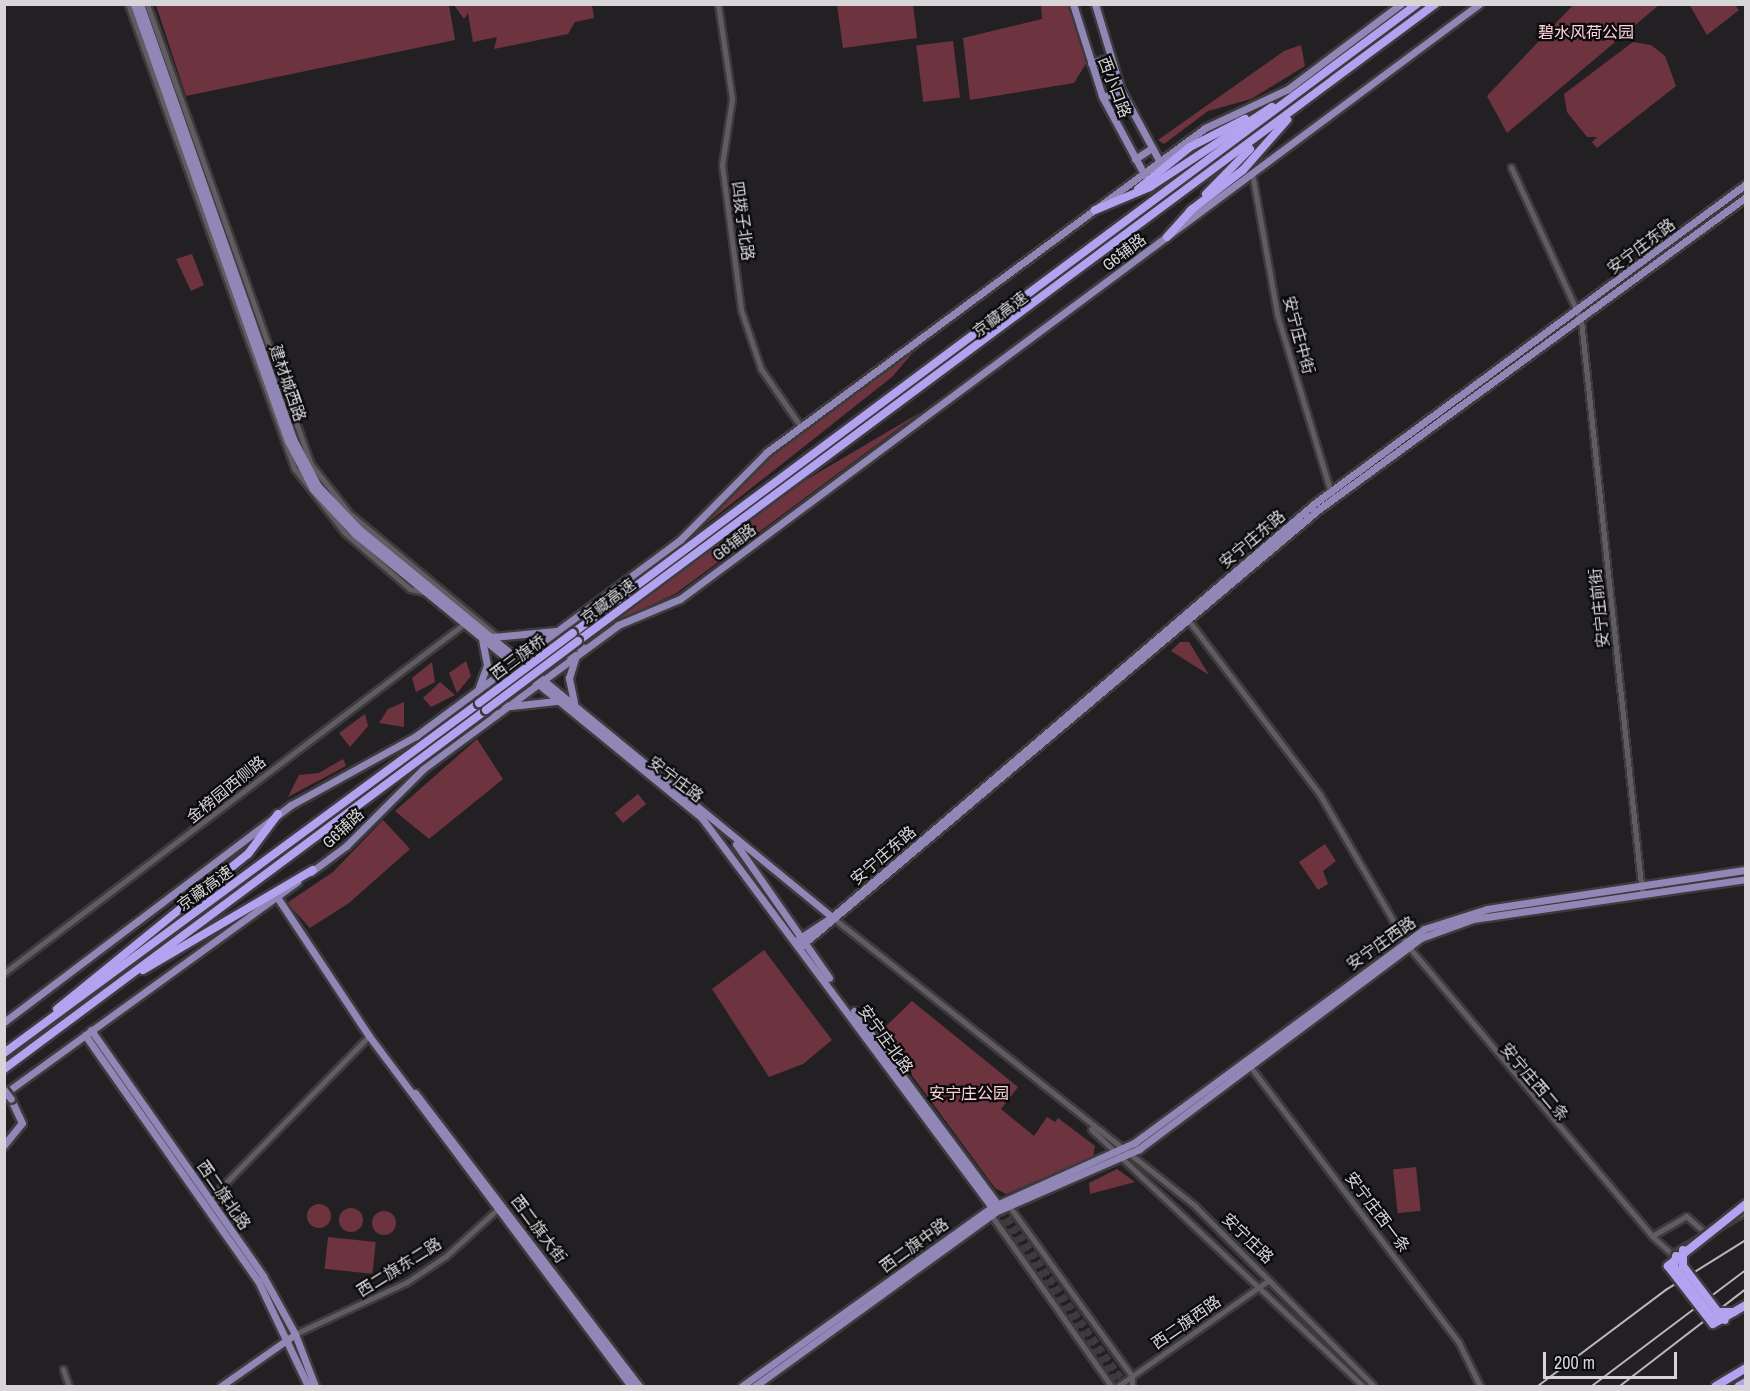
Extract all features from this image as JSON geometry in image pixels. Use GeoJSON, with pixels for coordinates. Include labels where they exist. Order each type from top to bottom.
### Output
{"type":"FeatureCollection","features":[{"type":"Feature","properties":{"kind":"highway","name":"京藏高速"},"geometry":{"type":"LineString","coordinates":[[575,637],[1417,4]]}},
{"type":"Feature","properties":{"kind":"highway","name":"京藏高速"},"geometry":{"type":"LineString","coordinates":[[575,637],[1299,108],[1435,4]]}},
{"type":"Feature","properties":{"kind":"highway"},"geometry":{"type":"LineString","coordinates":[[1095,210],[1131,194],[1308,87]]}},
{"type":"Feature","properties":{"kind":"highway"},"geometry":{"type":"LineString","coordinates":[[1190,211],[1243,170],[1299,108]]}},
{"type":"Feature","properties":{"kind":"highway"},"geometry":{"type":"LineString","coordinates":[[1167,237],[1268,130]]}},
{"type":"Feature","properties":{"kind":"highway","name":"西三旗桥"},"geometry":{"type":"LineString","coordinates":[[479,703],[575,637]]}},
{"type":"Feature","properties":{"kind":"highway","name":"西三旗桥"},"geometry":{"type":"LineString","coordinates":[[486,710],[575,637]]}},
{"type":"Feature","properties":{"kind":"highway","name":"京藏高速"},"geometry":{"type":"LineString","coordinates":[[4,1053],[479,703]]}},
{"type":"Feature","properties":{"kind":"highway","name":"京藏高速"},"geometry":{"type":"LineString","coordinates":[[4,1069],[486,710]]}},
{"type":"Feature","properties":{"kind":"highway"},"geometry":{"type":"LineString","coordinates":[[25,1038],[248,854],[278,814]]}},
{"type":"Feature","properties":{"kind":"highway"},"geometry":{"type":"LineString","coordinates":[[123,981],[313,870]]}},
{"type":"Feature","properties":{"kind":"highway"},"geometry":{"type":"LineString","coordinates":[[1746,1204],[1677,1254],[1668,1269],[1710,1322],[1725,1320],[1746,1305]]}},
{"type":"Feature","properties":{"kind":"highway"},"geometry":{"type":"LineString","coordinates":[[1684,1249],[1683,1266],[1718,1312],[1736,1312]]}},
{"type":"Feature","properties":{"kind":"highway"},"geometry":{"type":"LineString","coordinates":[[1716,1386],[1746,1368]]}},
{"type":"Feature","properties":{"kind":"highway"},"geometry":{"type":"LineString","coordinates":[[1739,1386],[1746,1382]]}},
{"type":"Feature","properties":{"kind":"main road","name":"建材城西路"},"geometry":{"type":"LineString","coordinates":[[134,4],[294,456],[339,519],[513,664]]}},
{"type":"Feature","properties":{"kind":"main road","name":"建材城西路"},"geometry":{"type":"LineString","coordinates":[[141,4],[309,473],[352,523],[497,637],[506,648],[544,680]]}},
{"type":"Feature","properties":{"kind":"main road","name":"西小口路"},"geometry":{"type":"LineString","coordinates":[[1073,4],[1103,98],[1144,174]]}},
{"type":"Feature","properties":{"kind":"main road","name":"西小口路"},"geometry":{"type":"LineString","coordinates":[[1095,4],[1121,90],[1160,162]]}},
{"type":"Feature","properties":{"kind":"main road"},"geometry":{"type":"LineString","coordinates":[[4,1022],[278,814],[405,743],[563,627],[696,527],[752,465],[801,427],[1212,124],[1288,89],[1401,4]]}},
{"type":"Feature","properties":{"kind":"main road","name":"G6辅路"},"geometry":{"type":"LineString","coordinates":[[7,1096],[88,1032],[351,842],[416,775],[503,710],[626,621],[680,599],[1479,4]]}},
{"type":"Feature","properties":{"kind":"main road"},"geometry":{"type":"LineString","coordinates":[[1091,63],[1110,58]]}},
{"type":"Feature","properties":{"kind":"main road"},"geometry":{"type":"LineString","coordinates":[[1103,98],[1121,90]]}},
{"type":"Feature","properties":{"kind":"main road"},"geometry":{"type":"LineString","coordinates":[[1135,159],[1152,148]]}},
{"type":"Feature","properties":{"kind":"main road","name":"安宁庄东路"},"geometry":{"type":"LineString","coordinates":[[834,919],[1332,497],[1746,184]]}},
{"type":"Feature","properties":{"kind":"main road","name":"安宁庄东路"},"geometry":{"type":"LineString","coordinates":[[801,942],[834,919],[1189,621],[1332,497],[1581,320],[1746,197]]}},
{"type":"Feature","properties":{"kind":"main road"},"geometry":{"type":"LineString","coordinates":[[497,637],[563,627]]}},
{"type":"Feature","properties":{"kind":"main road"},"geometry":{"type":"LineString","coordinates":[[563,627],[571,646],[588,647]]}},
{"type":"Feature","properties":{"kind":"main road"},"geometry":{"type":"LineString","coordinates":[[563,627],[554,642],[561,654],[579,654],[569,678],[578,706]]}},
{"type":"Feature","properties":{"kind":"main road"},"geometry":{"type":"LineString","coordinates":[[474,693],[486,667],[478,636]]}},
{"type":"Feature","properties":{"kind":"main road","name":"安宁庄路"},"geometry":{"type":"LineString","coordinates":[[513,664],[695,810],[801,942]]}},
{"type":"Feature","properties":{"kind":"main road","name":"安宁庄路"},"geometry":{"type":"LineString","coordinates":[[544,680],[834,919]]}},
{"type":"Feature","properties":{"kind":"main road"},"geometry":{"type":"LineString","coordinates":[[483,686],[501,687],[507,700],[503,710]]}},
{"type":"Feature","properties":{"kind":"main road"},"geometry":{"type":"LineString","coordinates":[[474,693],[491,695],[497,708],[494,717]]}},
{"type":"Feature","properties":{"kind":"main road"},"geometry":{"type":"LineString","coordinates":[[503,710],[541,699],[561,704]]}},
{"type":"Feature","properties":{"kind":"main road","name":"安宁庄路"},"geometry":{"type":"LineString","coordinates":[[723,828],[801,942]]}},
{"type":"Feature","properties":{"kind":"main road","name":"安宁庄西路"},"geometry":{"type":"LineString","coordinates":[[1641,890],[1746,870]]}},
{"type":"Feature","properties":{"kind":"main road","name":"安宁庄西路"},"geometry":{"type":"LineString","coordinates":[[1120,1150],[1247,1062],[1406,943],[1453,916],[1641,890],[1746,879]]}},
{"type":"Feature","properties":{"kind":"main road","name":"西二旗大街"},"geometry":{"type":"LineString","coordinates":[[277,897],[369,1036],[639,1386]]}},
{"type":"Feature","properties":{"kind":"main road","name":"安宁庄北路"},"geometry":{"type":"LineString","coordinates":[[801,942],[997,1209]]}},
{"type":"Feature","properties":{"kind":"main road","name":"西二旗北路"},"geometry":{"type":"LineString","coordinates":[[88,1032],[208,1201],[292,1336],[315,1386]]}},
{"type":"Feature","properties":{"kind":"main road","name":"西二旗中路"},"geometry":{"type":"LineString","coordinates":[[755,1386],[997,1209],[1126,1156],[1247,1062]]}},
{"type":"Feature","properties":{"kind":"main road"},"geometry":{"type":"LineString","coordinates":[[4,1143],[22,1123],[7,1096]]}},
{"type":"Feature","properties":{"kind":"main road","name":"西二旗中路"},"geometry":{"type":"LineString","coordinates":[[742,1386],[997,1209],[1120,1150]]}},
{"type":"Feature","properties":{"kind":"main road","name":"西二旗大街"},"geometry":{"type":"LineString","coordinates":[[502,1206],[630,1386]]}},
{"type":"Feature","properties":{"kind":"main road"},"geometry":{"type":"LineString","coordinates":[[221,1386],[292,1336]]}},
{"type":"Feature","properties":{"kind":"main road","name":"西二旗北路"},"geometry":{"type":"LineString","coordinates":[[292,1336],[308,1386]]}},
{"type":"Feature","properties":{"kind":"street","name":"建材城西路"},"geometry":{"type":"LineString","coordinates":[[128,4],[290,462],[334,523],[410,589],[428,594]]}},
{"type":"Feature","properties":{"kind":"street","name":"建材城西路"},"geometry":{"type":"LineString","coordinates":[[147,4],[315,470],[356,519],[497,637]]}},
{"type":"Feature","properties":{"kind":"street","name":"四拨子北路"},"geometry":{"type":"LineString","coordinates":[[718,4],[732,99],[722,169],[741,310],[761,369],[801,427]]}},
{"type":"Feature","properties":{"kind":"street"},"geometry":{"type":"LineString","coordinates":[[180,100],[183,126]]}},
{"type":"Feature","properties":{"kind":"street"},"geometry":{"type":"LineString","coordinates":[[1511,167],[1577,311]]}},
{"type":"Feature","properties":{"kind":"street","name":"安宁庄中街"},"geometry":{"type":"LineString","coordinates":[[1252,173],[1277,314],[1332,497]]}},
{"type":"Feature","properties":{"kind":"street","name":"安宁庄前街"},"geometry":{"type":"LineString","coordinates":[[1577,311],[1581,320],[1641,890]]}},
{"type":"Feature","properties":{"kind":"street","name":"安宁庄西二条"},"geometry":{"type":"LineString","coordinates":[[1189,621],[1320,795],[1406,943],[1652,1236],[1672,1254],[1703,1231]]}},
{"type":"Feature","properties":{"kind":"street","name":"金榜园西侧路"},"geometry":{"type":"LineString","coordinates":[[4,973],[464,624]]}},
{"type":"Feature","properties":{"kind":"street","name":"安宁庄路"},"geometry":{"type":"LineString","coordinates":[[834,919],[1126,1156],[1196,1207],[1374,1386]]}},
{"type":"Feature","properties":{"kind":"street"},"geometry":{"type":"LineString","coordinates":[[208,1201],[369,1036]]}},
{"type":"Feature","properties":{"kind":"street","name":"安宁庄西一条"},"geometry":{"type":"LineString","coordinates":[[1247,1062],[1459,1343],[1480,1386]]}},
{"type":"Feature","properties":{"kind":"street","name":"安宁庄路"},"geometry":{"type":"LineString","coordinates":[[1126,1156],[1127,1168],[1261,1287],[1363,1386]]}},
{"type":"Feature","properties":{"kind":"street","name":"西二旗东二路"},"geometry":{"type":"LineString","coordinates":[[292,1336],[407,1282],[446,1256],[502,1206]]}},
{"type":"Feature","properties":{"kind":"street"},"geometry":{"type":"LineString","coordinates":[[997,1209],[1132,1376],[1132,1386]]}},
{"type":"Feature","properties":{"kind":"street"},"geometry":{"type":"LineString","coordinates":[[997,1209],[1111,1386]]}},
{"type":"Feature","properties":{"kind":"street"},"geometry":{"type":"LineString","coordinates":[[1652,1236],[1686,1216],[1703,1231],[1718,1232],[1746,1211]]}},
{"type":"Feature","properties":{"kind":"street","name":"西二旗西路"},"geometry":{"type":"LineString","coordinates":[[1118,1386],[1269,1280]]}},
{"type":"Feature","properties":{"kind":"street"},"geometry":{"type":"LineString","coordinates":[[63,1370],[69,1386]]}},
{"type":"Feature","properties":{"kind":"green space","name":"碧水风荷公园"},"geometry":{"type":"Polygon","coordinates":[[[1574,4],[1659,5],[1507,133],[1487,96],[1574,4]]]}},
{"type":"Feature","properties":{"kind":"green space"},"geometry":{"type":"Polygon","coordinates":[[[1689,4],[1735,5],[1739,10],[1707,35],[1689,4]]]}},
{"type":"Feature","properties":{"kind":"green space"},"geometry":{"type":"Polygon","coordinates":[[[156,5],[449,5],[455,40],[186,96],[156,5]]]}},
{"type":"Feature","properties":{"kind":"green space"},"geometry":{"type":"Polygon","coordinates":[[[454,5],[592,5],[594,18],[575,22],[568,34],[494,49],[497,37],[473,42],[468,13],[464,19],[454,5]]]}},
{"type":"Feature","properties":{"kind":"green space"},"geometry":{"type":"Polygon","coordinates":[[[837,5],[913,5],[917,38],[843,48],[837,5]]]}},
{"type":"Feature","properties":{"kind":"green space"},"geometry":{"type":"Polygon","coordinates":[[[1041,5],[1070,5],[1087,62],[1074,83],[970,100],[963,38],[1042,19],[1041,5]]]}},
{"type":"Feature","properties":{"kind":"green space"},"geometry":{"type":"Polygon","coordinates":[[[953,41],[960,98],[923,102],[916,46],[953,41]]]}},
{"type":"Feature","properties":{"kind":"green space"},"geometry":{"type":"Polygon","coordinates":[[[1633,42],[1651,45],[1665,56],[1676,86],[1597,148],[1592,142],[1597,137],[1587,137],[1567,112],[1564,94],[1633,42]]]}},
{"type":"Feature","properties":{"kind":"green space"},"geometry":{"type":"Polygon","coordinates":[[[1301,45],[1305,66],[1251,99],[1208,111],[1164,144],[1158,140],[1284,51],[1301,45]]]}},
{"type":"Feature","properties":{"kind":"green space"},"geometry":{"type":"Polygon","coordinates":[[[192,254],[204,285],[191,291],[176,259],[192,254]]]}},
{"type":"Feature","properties":{"kind":"green space"},"geometry":{"type":"Polygon","coordinates":[[[927,336],[892,377],[702,527],[766,456],[927,336]]]}},
{"type":"Feature","properties":{"kind":"green space"},"geometry":{"type":"Polygon","coordinates":[[[921,412],[675,594],[604,627],[789,490],[921,412]]]}},
{"type":"Feature","properties":{"kind":"green space"},"geometry":{"type":"Polygon","coordinates":[[[1180,642],[1189,642],[1209,675],[1171,651],[1180,642]]]}},
{"type":"Feature","properties":{"kind":"green space"},"geometry":{"type":"Polygon","coordinates":[[[466,661],[471,676],[457,693],[449,673],[466,661]]]}},
{"type":"Feature","properties":{"kind":"green space"},"geometry":{"type":"Polygon","coordinates":[[[432,662],[435,682],[416,692],[412,678],[432,662]]]}},
{"type":"Feature","properties":{"kind":"green space"},"geometry":{"type":"Polygon","coordinates":[[[440,682],[455,695],[431,707],[423,698],[440,682]]]}},
{"type":"Feature","properties":{"kind":"green space"},"geometry":{"type":"Polygon","coordinates":[[[404,702],[404,727],[379,723],[388,709],[404,702]]]}},
{"type":"Feature","properties":{"kind":"green space"},"geometry":{"type":"Polygon","coordinates":[[[365,714],[368,726],[350,747],[339,733],[365,714]]]}},
{"type":"Feature","properties":{"kind":"green space"},"geometry":{"type":"Polygon","coordinates":[[[477,739],[503,779],[429,839],[395,811],[477,739]]]}},
{"type":"Feature","properties":{"kind":"green space"},"geometry":{"type":"Polygon","coordinates":[[[343,759],[346,766],[288,797],[299,775],[319,773],[343,759]]]}},
{"type":"Feature","properties":{"kind":"green space"},"geometry":{"type":"Polygon","coordinates":[[[638,794],[646,804],[623,823],[615,813],[638,794]]]}},
{"type":"Feature","properties":{"kind":"green space"},"geometry":{"type":"Polygon","coordinates":[[[383,820],[410,849],[349,903],[310,928],[287,903],[333,872],[383,820]]]}},
{"type":"Feature","properties":{"kind":"green space"},"geometry":{"type":"Polygon","coordinates":[[[1325,844],[1336,861],[1323,871],[1328,884],[1318,890],[1299,862],[1325,844]]]}},
{"type":"Feature","properties":{"kind":"green space"},"geometry":{"type":"Polygon","coordinates":[[[764,950],[832,1040],[803,1064],[769,1077],[712,989],[764,950]]]}},
{"type":"Feature","properties":{"kind":"green space","name":"安宁庄公园"},"geometry":{"type":"Polygon","coordinates":[[[912,1001],[1018,1087],[1001,1109],[1034,1136],[1047,1117],[1055,1122],[1058,1118],[1095,1146],[1093,1157],[1006,1194],[995,1188],[880,1032],[912,1001]]]}},
{"type":"Feature","properties":{"kind":"green space"},"geometry":{"type":"Polygon","coordinates":[[[1416,1167],[1421,1211],[1398,1213],[1393,1169],[1416,1167]]]}},
{"type":"Feature","properties":{"kind":"green space"},"geometry":{"type":"Polygon","coordinates":[[[1117,1169],[1135,1182],[1090,1194],[1089,1183],[1117,1169]]]}},
{"type":"Feature","properties":{"kind":"green space"},"geometry":{"type":"Polygon","coordinates":[[[319,1204],[328,1207],[331,1216],[328,1225],[319,1228],[310,1225],[307,1216],[310,1207],[319,1204]]]}},
{"type":"Feature","properties":{"kind":"green space"},"geometry":{"type":"Polygon","coordinates":[[[351,1208],[360,1211],[363,1220],[360,1229],[351,1232],[342,1229],[339,1220],[342,1211],[351,1208]]]}},
{"type":"Feature","properties":{"kind":"green space"},"geometry":{"type":"Polygon","coordinates":[[[384,1211],[393,1214],[396,1223],[393,1232],[384,1235],[375,1232],[372,1223],[375,1214],[384,1211]]]}},
{"type":"Feature","properties":{"kind":"green space"},"geometry":{"type":"Polygon","coordinates":[[[328,1237],[376,1242],[372,1274],[325,1269],[328,1237]]]}},
{"type":"Feature","properties":{"kind":"tunnel"},"geometry":{"type":"LineString","coordinates":[[1001,1209],[1127,1386]]}},
{"type":"Feature","properties":{"kind":"tunnel"},"geometry":{"type":"LineString","coordinates":[[995,1212],[1118,1386]]}},
{"type":"Feature","properties":{"kind":"railway"},"geometry":{"type":"LineString","coordinates":[[1538,1386],[1666,1290],[1746,1240]]}},
{"type":"Feature","properties":{"kind":"railway"},"geometry":{"type":"LineString","coordinates":[[1592,1386],[1746,1270]]}},
{"type":"Feature","properties":{"kind":"railway"},"geometry":{"type":"LineString","coordinates":[[1620,1386],[1746,1289]]}}]}
